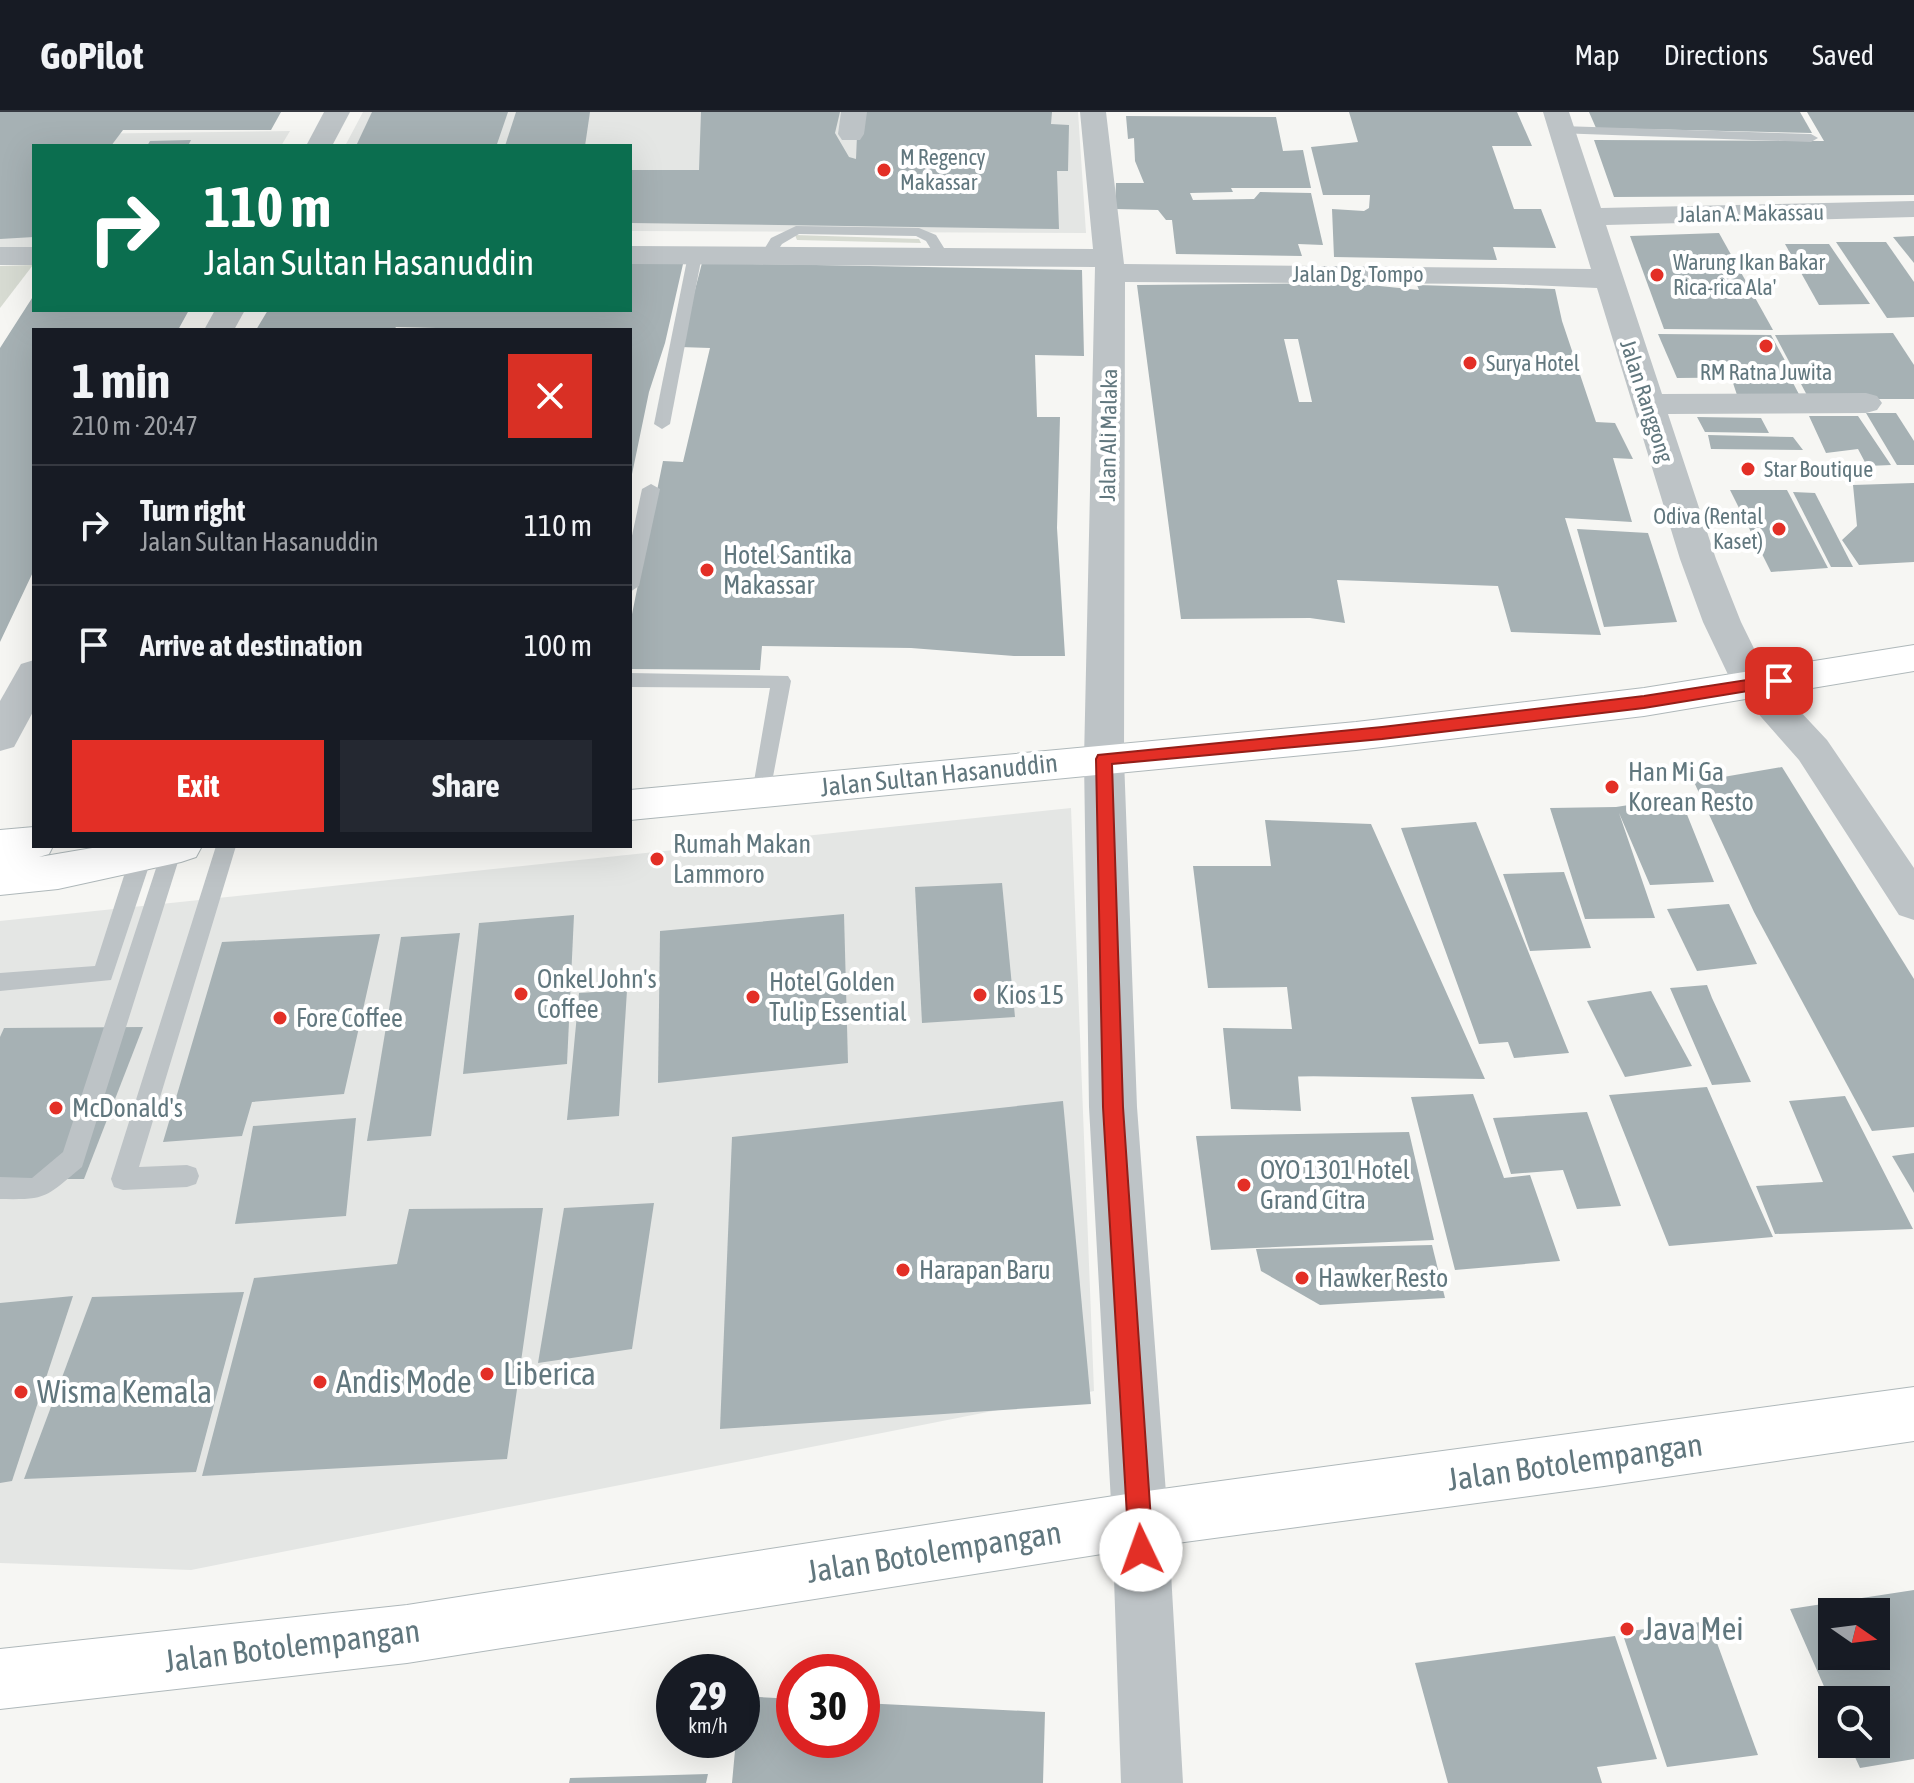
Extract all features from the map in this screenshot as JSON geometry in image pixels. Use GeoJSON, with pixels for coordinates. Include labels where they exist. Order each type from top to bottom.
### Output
{"type":"FeatureCollection","features":[{"type":"Feature","properties":{"kind":"main road","name":"Jalan Sultan Hasanuddin"},"geometry":{"type":"LineString","coordinates":[[632,805],[1356,736],[1644,702],[1914,658]]}},
{"type":"Feature","properties":{"kind":"main road"},"geometry":{"type":"LineString","coordinates":[[0,846],[32,843]]}},
{"type":"Feature","properties":{"kind":"main road"},"geometry":{"type":"LineString","coordinates":[[0,878],[58,872],[165,849]]}},
{"type":"Feature","properties":{"kind":"main road","name":"Jalan Botolempangan"},"geometry":{"type":"LineString","coordinates":[[0,1679],[407,1634],[1140,1520],[1604,1459],[1914,1414]]}},
{"type":"Feature","properties":{"kind":"street"},"geometry":{"type":"LineString","coordinates":[[320,144],[337,112]]}},
{"type":"Feature","properties":{"kind":"street","name":"Jalan Ali Malaka"},"geometry":{"type":"LineString","coordinates":[[1093,112],[1108,265],[1104,759],[1113,1107],[1140,1520],[1152,1783]]}},
{"type":"Feature","properties":{"kind":"street","name":"Jalan Ranggong"},"geometry":{"type":"LineString","coordinates":[[1558,121],[1698,559],[1722,622],[1752,685],[1813,750],[1914,903]]}},
{"type":"Feature","properties":{"kind":"street","name":"Jalan A. Makassau"},"geometry":{"type":"LineString","coordinates":[[1588,217],[1914,209]]}},
{"type":"Feature","properties":{"kind":"street","name":"Jalan Dg. Tompo"},"geometry":{"type":"LineString","coordinates":[[632,255],[942,256],[1108,265],[1607,279]]}},
{"type":"Feature","properties":{"kind":"street"},"geometry":{"type":"LineString","coordinates":[[0,256],[32,256]]}},
{"type":"Feature","properties":{"kind":"street"},"geometry":{"type":"LineString","coordinates":[[1648,404],[1866,403]]}},
{"type":"Feature","properties":{"kind":"street"},"geometry":{"type":"LineString","coordinates":[[0,737],[32,677]]}},
{"type":"Feature","properties":{"kind":"lane"},"geometry":{"type":"LineString","coordinates":[[1558,121],[1811,138]]}},
{"type":"Feature","properties":{"kind":"lane"},"geometry":{"type":"LineString","coordinates":[[662,424],[695,255]]}},
{"type":"Feature","properties":{"kind":"lane"},"geometry":{"type":"LineString","coordinates":[[632,577],[651,489]]}},
{"type":"Feature","properties":{"kind":"lane"},"geometry":{"type":"LineString","coordinates":[[632,680],[781,681],[762,793]]}},
{"type":"Feature","properties":{"kind":"lane"},"geometry":{"type":"LineString","coordinates":[[187,1176],[123,1179],[225,848]]}},
{"type":"Feature","properties":{"kind":"lane"},"geometry":{"type":"LineString","coordinates":[[0,982],[103,974],[165,849]]}},
{"type":"Feature","properties":{"kind":"lane"},"geometry":{"type":"LineString","coordinates":[[0,1188],[36,1189],[73,1159],[165,849]]}},
{"type":"Feature","properties":{"kind":"shaded area"},"geometry":{"type":"Polygon","coordinates":[[[363,112],[1078,112],[1086,233],[632,231],[632,144],[346,144],[363,112]]]}},
{"type":"Feature","properties":{"kind":"shaded area"},"geometry":{"type":"Polygon","coordinates":[[[290,131],[282,144],[32,144],[32,247],[0,247],[0,135],[290,131]]]}},
{"type":"Feature","properties":{"kind":"shaded area"},"geometry":{"type":"Polygon","coordinates":[[[795,235],[919,239],[921,243],[797,240],[795,235]]]}},
{"type":"Feature","properties":{"kind":"shaded area"},"geometry":{"type":"Polygon","coordinates":[[[32,265],[0,308],[0,266],[32,265]]]}},
{"type":"Feature","properties":{"kind":"shaded area"},"geometry":{"type":"Polygon","coordinates":[[[1071,808],[1094,1391],[191,1570],[0,1563],[0,921],[1071,808]]]}},
{"type":"Feature","properties":{"kind":"building"},"geometry":{"type":"Polygon","coordinates":[[[0,112],[281,112],[271,130],[123,130],[112,144],[32,144],[32,237],[0,239],[0,112]]]}},
{"type":"Feature","properties":{"kind":"building"},"geometry":{"type":"Polygon","coordinates":[[[372,112],[508,112],[497,144],[357,144],[372,112]]]}},
{"type":"Feature","properties":{"kind":"building"},"geometry":{"type":"Polygon","coordinates":[[[516,112],[590,112],[585,144],[506,144],[516,112]]]}},
{"type":"Feature","properties":{"kind":"building","name":"M Regency Makassar"},"geometry":{"type":"Polygon","coordinates":[[[701,112],[840,112],[835,133],[849,157],[856,159],[858,112],[1052,112],[1051,124],[1069,125],[1068,171],[1057,171],[1059,229],[632,223],[632,170],[699,170],[701,112]]]}},
{"type":"Feature","properties":{"kind":"building"},"geometry":{"type":"Polygon","coordinates":[[[1349,112],[1517,112],[1532,146],[1492,146],[1514,209],[1541,209],[1556,248],[1493,247],[1497,260],[1334,257],[1332,209],[1364,211],[1369,208],[1370,195],[1323,195],[1311,147],[1358,142],[1349,112]]]}},
{"type":"Feature","properties":{"kind":"building"},"geometry":{"type":"Polygon","coordinates":[[[1589,112],[1800,112],[1812,133],[1596,128],[1589,112]]]}},
{"type":"Feature","properties":{"kind":"building"},"geometry":{"type":"Polygon","coordinates":[[[1807,112],[1914,112],[1914,195],[1614,197],[1594,140],[1824,141],[1807,112]]]}},
{"type":"Feature","properties":{"kind":"building"},"geometry":{"type":"Polygon","coordinates":[[[1126,116],[1276,117],[1283,151],[1303,150],[1311,188],[1231,188],[1233,192],[1190,193],[1193,200],[1254,199],[1260,192],[1311,193],[1323,245],[1298,244],[1302,256],[1176,254],[1172,220],[1166,220],[1158,210],[1115,209],[1116,183],[1144,183],[1135,161],[1134,138],[1128,139],[1126,116]]]}},
{"type":"Feature","properties":{"kind":"building"},"geometry":{"type":"Polygon","coordinates":[[[191,140],[189,144],[148,144],[150,141],[191,140]]]}},
{"type":"Feature","properties":{"kind":"building"},"geometry":{"type":"Polygon","coordinates":[[[1719,233],[1773,330],[1664,329],[1630,236],[1719,233]]]}},
{"type":"Feature","properties":{"kind":"building"},"geometry":{"type":"Polygon","coordinates":[[[1914,236],[1914,263],[1893,237],[1914,236]]]}},
{"type":"Feature","properties":{"kind":"building"},"geometry":{"type":"Polygon","coordinates":[[[1836,242],[1886,242],[1914,282],[1914,317],[1887,318],[1836,242]]]}},
{"type":"Feature","properties":{"kind":"building"},"geometry":{"type":"Polygon","coordinates":[[[1785,244],[1829,244],[1870,304],[1819,305],[1785,244]]]}},
{"type":"Feature","properties":{"kind":"building"},"geometry":{"type":"Polygon","coordinates":[[[632,263],[683,264],[665,343],[649,392],[632,474],[632,328],[257,328],[267,312],[632,312],[632,263]]]}},
{"type":"Feature","properties":{"kind":"building"},"geometry":{"type":"Polygon","coordinates":[[[702,263],[1082,270],[1084,356],[1035,355],[1037,417],[1060,417],[1057,528],[1065,656],[1014,656],[911,648],[762,646],[760,670],[632,669],[632,614],[663,461],[683,462],[710,348],[680,347],[702,263]]]}},
{"type":"Feature","properties":{"kind":"building"},"geometry":{"type":"Polygon","coordinates":[[[1350,283],[1419,290],[1417,285],[1555,289],[1562,321],[1596,422],[1615,423],[1633,459],[1613,458],[1632,522],[1565,518],[1601,635],[1511,632],[1498,586],[1337,580],[1345,623],[1310,618],[1181,619],[1137,285],[1350,283]],[[1284,339],[1299,402],[1312,402],[1298,339],[1284,339]]]}},
{"type":"Feature","properties":{"kind":"building"},"geometry":{"type":"Polygon","coordinates":[[[32,298],[32,312],[188,312],[179,328],[32,328],[32,574],[0,642],[0,348],[32,298]]]}},
{"type":"Feature","properties":{"kind":"building"},"geometry":{"type":"Polygon","coordinates":[[[1893,333],[1914,365],[1914,399],[1809,399],[1775,335],[1893,333]]]}},
{"type":"Feature","properties":{"kind":"building"},"geometry":{"type":"Polygon","coordinates":[[[1658,334],[1771,335],[1794,377],[1677,378],[1658,334]]]}},
{"type":"Feature","properties":{"kind":"building"},"geometry":{"type":"Polygon","coordinates":[[[1792,381],[1802,400],[1739,401],[1733,383],[1792,381]]]}},
{"type":"Feature","properties":{"kind":"building"},"geometry":{"type":"Polygon","coordinates":[[[1866,413],[1896,413],[1914,441],[1914,465],[1897,465],[1866,413]]]}},
{"type":"Feature","properties":{"kind":"building"},"geometry":{"type":"Polygon","coordinates":[[[1809,416],[1858,416],[1891,465],[1867,466],[1858,449],[1826,453],[1809,416]]]}},
{"type":"Feature","properties":{"kind":"building"},"geometry":{"type":"Polygon","coordinates":[[[1697,417],[1761,418],[1769,433],[1705,432],[1697,417]]]}},
{"type":"Feature","properties":{"kind":"building"},"geometry":{"type":"Polygon","coordinates":[[[1708,435],[1793,437],[1803,450],[1711,449],[1708,435]]]}},
{"type":"Feature","properties":{"kind":"building"},"geometry":{"type":"Polygon","coordinates":[[[1914,483],[1914,562],[1859,565],[1842,540],[1857,526],[1853,485],[1914,483]]]}},
{"type":"Feature","properties":{"kind":"building","name":"Odiva (Rental Kaset)"},"geometry":{"type":"Polygon","coordinates":[[[1730,490],[1787,490],[1828,568],[1771,572],[1730,490]]]}},
{"type":"Feature","properties":{"kind":"building"},"geometry":{"type":"Polygon","coordinates":[[[1793,492],[1815,493],[1853,567],[1831,567],[1793,492]]]}},
{"type":"Feature","properties":{"kind":"building"},"geometry":{"type":"Polygon","coordinates":[[[1577,529],[1648,533],[1677,622],[1604,627],[1577,529]]]}},
{"type":"Feature","properties":{"kind":"building"},"geometry":{"type":"Polygon","coordinates":[[[1782,767],[1914,979],[1914,1127],[1872,1131],[1754,912],[1694,782],[1782,767]]]}},
{"type":"Feature","properties":{"kind":"building"},"geometry":{"type":"Polygon","coordinates":[[[1680,797],[1714,882],[1650,885],[1619,813],[1655,918],[1585,919],[1550,808],[1616,807],[1680,797]]]}},
{"type":"Feature","properties":{"kind":"building"},"geometry":{"type":"Polygon","coordinates":[[[1265,820],[1371,824],[1485,1079],[1298,1076],[1301,1111],[1231,1109],[1223,1028],[1292,1029],[1287,987],[1208,988],[1193,866],[1271,866],[1265,820]]]}},
{"type":"Feature","properties":{"kind":"building"},"geometry":{"type":"Polygon","coordinates":[[[1476,822],[1569,1053],[1514,1058],[1508,1042],[1479,1044],[1401,828],[1476,822]]]}},
{"type":"Feature","properties":{"kind":"building"},"geometry":{"type":"Polygon","coordinates":[[[1564,872],[1591,948],[1530,951],[1503,874],[1564,872]]]}},
{"type":"Feature","properties":{"kind":"building"},"geometry":{"type":"Polygon","coordinates":[[[1002,883],[1015,1017],[922,1023],[915,887],[1002,883]]]}},
{"type":"Feature","properties":{"kind":"building"},"geometry":{"type":"Polygon","coordinates":[[[1729,904],[1757,964],[1697,971],[1667,909],[1729,904]]]}},
{"type":"Feature","properties":{"kind":"building","name":"Hotel Golden Tulip Essential"},"geometry":{"type":"Polygon","coordinates":[[[844,914],[848,1063],[658,1083],[660,931],[844,914]]]}},
{"type":"Feature","properties":{"kind":"building","name":"Onkel John's Coffee"},"geometry":{"type":"Polygon","coordinates":[[[574,915],[567,1064],[463,1074],[479,923],[574,915]]]}},
{"type":"Feature","properties":{"kind":"building"},"geometry":{"type":"Polygon","coordinates":[[[460,933],[431,1136],[367,1141],[401,937],[460,933]]]}},
{"type":"Feature","properties":{"kind":"building","name":"Fore Coffee"},"geometry":{"type":"Polygon","coordinates":[[[380,934],[344,1094],[252,1102],[242,1136],[163,1142],[222,942],[380,934]]]}},
{"type":"Feature","properties":{"kind":"building"},"geometry":{"type":"Polygon","coordinates":[[[1707,985],[1751,1082],[1712,1085],[1670,988],[1707,985]]]}},
{"type":"Feature","properties":{"kind":"building"},"geometry":{"type":"Polygon","coordinates":[[[627,990],[619,1116],[567,1120],[579,993],[627,990]]]}},
{"type":"Feature","properties":{"kind":"building"},"geometry":{"type":"Polygon","coordinates":[[[1651,991],[1692,1066],[1625,1077],[1587,1001],[1651,991]]]}},
{"type":"Feature","properties":{"kind":"building","name":"McDonald's"},"geometry":{"type":"Polygon","coordinates":[[[143,1027],[84,1179],[0,1179],[0,1037],[4,1028],[143,1027]]]}},
{"type":"Feature","properties":{"kind":"building"},"geometry":{"type":"Polygon","coordinates":[[[1707,1087],[1773,1237],[1669,1246],[1609,1095],[1707,1087]]]}},
{"type":"Feature","properties":{"kind":"building"},"geometry":{"type":"Polygon","coordinates":[[[1473,1094],[1504,1178],[1530,1175],[1560,1261],[1455,1270],[1411,1097],[1473,1094]]]}},
{"type":"Feature","properties":{"kind":"building"},"geometry":{"type":"Polygon","coordinates":[[[1845,1096],[1913,1229],[1775,1234],[1756,1186],[1823,1182],[1789,1101],[1845,1096]]]}},
{"type":"Feature","properties":{"kind":"building","name":"Harapan Baru"},"geometry":{"type":"Polygon","coordinates":[[[1063,1101],[1091,1404],[720,1429],[732,1137],[1063,1101]]]}},
{"type":"Feature","properties":{"kind":"building"},"geometry":{"type":"Polygon","coordinates":[[[1587,1112],[1621,1206],[1577,1209],[1563,1170],[1511,1174],[1493,1118],[1587,1112]]]}},
{"type":"Feature","properties":{"kind":"building"},"geometry":{"type":"Polygon","coordinates":[[[356,1118],[346,1216],[235,1224],[253,1126],[356,1118]]]}},
{"type":"Feature","properties":{"kind":"building"},"geometry":{"type":"Polygon","coordinates":[[[1409,1132],[1434,1240],[1211,1250],[1196,1136],[1409,1132]]]}},
{"type":"Feature","properties":{"kind":"building"},"geometry":{"type":"Polygon","coordinates":[[[1914,1153],[1914,1193],[1892,1156],[1914,1153]]]}},
{"type":"Feature","properties":{"kind":"building"},"geometry":{"type":"Polygon","coordinates":[[[654,1203],[632,1349],[538,1363],[564,1208],[654,1203]]]}},
{"type":"Feature","properties":{"kind":"building"},"geometry":{"type":"Polygon","coordinates":[[[543,1208],[507,1459],[202,1476],[254,1278],[397,1264],[409,1209],[543,1208]]]}},
{"type":"Feature","properties":{"kind":"building"},"geometry":{"type":"Polygon","coordinates":[[[1432,1245],[1445,1298],[1320,1305],[1261,1271],[1256,1249],[1432,1245]]]}},
{"type":"Feature","properties":{"kind":"building"},"geometry":{"type":"Polygon","coordinates":[[[244,1292],[196,1472],[24,1479],[92,1297],[244,1292]]]}},
{"type":"Feature","properties":{"kind":"building","name":"Wisma Kemala"},"geometry":{"type":"Polygon","coordinates":[[[73,1296],[12,1481],[0,1483],[0,1303],[73,1296]]]}},
{"type":"Feature","properties":{"kind":"building"},"geometry":{"type":"Polygon","coordinates":[[[1914,1590],[1914,1759],[1860,1768],[1855,1758],[1890,1758],[1890,1686],[1824,1686],[1790,1609],[1818,1605],[1818,1670],[1890,1670],[1890,1598],[1862,1598],[1914,1590]]]}},
{"type":"Feature","properties":{"kind":"building"},"geometry":{"type":"Polygon","coordinates":[[[1709,1621],[1758,1755],[1667,1767],[1622,1632],[1709,1621]]]}},
{"type":"Feature","properties":{"kind":"building"},"geometry":{"type":"Polygon","coordinates":[[[1615,1636],[1657,1759],[1597,1767],[1602,1783],[1448,1783],[1415,1663],[1615,1636]]]}},
{"type":"Feature","properties":{"kind":"building"},"geometry":{"type":"Polygon","coordinates":[[[760,1697],[776,1698],[776,1758],[880,1758],[880,1704],[1045,1712],[1043,1783],[732,1783],[734,1758],[760,1758],[760,1697]]]}},
{"type":"Feature","properties":{"kind":"building"},"geometry":{"type":"Polygon","coordinates":[[[708,1774],[706,1783],[569,1783],[570,1778],[708,1774]]]}},
{"type":"Feature","properties":{"kind":"place","name":"M Regency Makassar"},"geometry":{"type":"Point","coordinates":[884,170]}},
{"type":"Feature","properties":{"kind":"place","name":"Warung Ikan Bakar Rica-rica Ala'"},"geometry":{"type":"Point","coordinates":[1657,275]}},
{"type":"Feature","properties":{"kind":"place","name":"RM Ratna Juwita"},"geometry":{"type":"Point","coordinates":[1766,346]}},
{"type":"Feature","properties":{"kind":"place","name":"Surya Hotel"},"geometry":{"type":"Point","coordinates":[1470,363]}},
{"type":"Feature","properties":{"kind":"place","name":"Star Boutique"},"geometry":{"type":"Point","coordinates":[1748,469]}},
{"type":"Feature","properties":{"kind":"place","name":"Odiva (Rental Kaset)"},"geometry":{"type":"Point","coordinates":[1779,529]}},
{"type":"Feature","properties":{"kind":"place","name":"Hotel Santika Makassar"},"geometry":{"type":"Point","coordinates":[707,570]}},
{"type":"Feature","properties":{"kind":"place","name":"Han Mi Ga Korean Resto"},"geometry":{"type":"Point","coordinates":[1612,787]}},
{"type":"Feature","properties":{"kind":"place","name":"Rumah Makan Lammoro"},"geometry":{"type":"Point","coordinates":[657,859]}},
{"type":"Feature","properties":{"kind":"place","name":"Onkel John's Coffee"},"geometry":{"type":"Point","coordinates":[521,994]}},
{"type":"Feature","properties":{"kind":"place","name":"Kios 15"},"geometry":{"type":"Point","coordinates":[980,995]}},
{"type":"Feature","properties":{"kind":"place","name":"Hotel Golden Tulip Essential"},"geometry":{"type":"Point","coordinates":[753,997]}},
{"type":"Feature","properties":{"kind":"place","name":"Fore Coffee"},"geometry":{"type":"Point","coordinates":[280,1018]}},
{"type":"Feature","properties":{"kind":"place","name":"McDonald's"},"geometry":{"type":"Point","coordinates":[56,1108]}},
{"type":"Feature","properties":{"kind":"place","name":"OYO 1301 Hotel Grand Citra"},"geometry":{"type":"Point","coordinates":[1244,1185]}},
{"type":"Feature","properties":{"kind":"place","name":"Harapan Baru"},"geometry":{"type":"Point","coordinates":[903,1270]}},
{"type":"Feature","properties":{"kind":"place","name":"Hawker Resto"},"geometry":{"type":"Point","coordinates":[1302,1278]}},
{"type":"Feature","properties":{"kind":"place","name":"Liberica"},"geometry":{"type":"Point","coordinates":[487,1374]}},
{"type":"Feature","properties":{"kind":"place","name":"Andis Mode"},"geometry":{"type":"Point","coordinates":[320,1382]}},
{"type":"Feature","properties":{"kind":"place","name":"Wisma Kemala"},"geometry":{"type":"Point","coordinates":[21,1392]}},
{"type":"Feature","properties":{"kind":"place","name":"Java Mei"},"geometry":{"type":"Point","coordinates":[1627,1629]}},
{"type":"Feature","properties":{"kind":"route"},"geometry":{"type":"LineString","coordinates":[[1141,1550],[1113,1107],[1104,759],[1382,733],[1644,702],[1779,681]]}}]}
